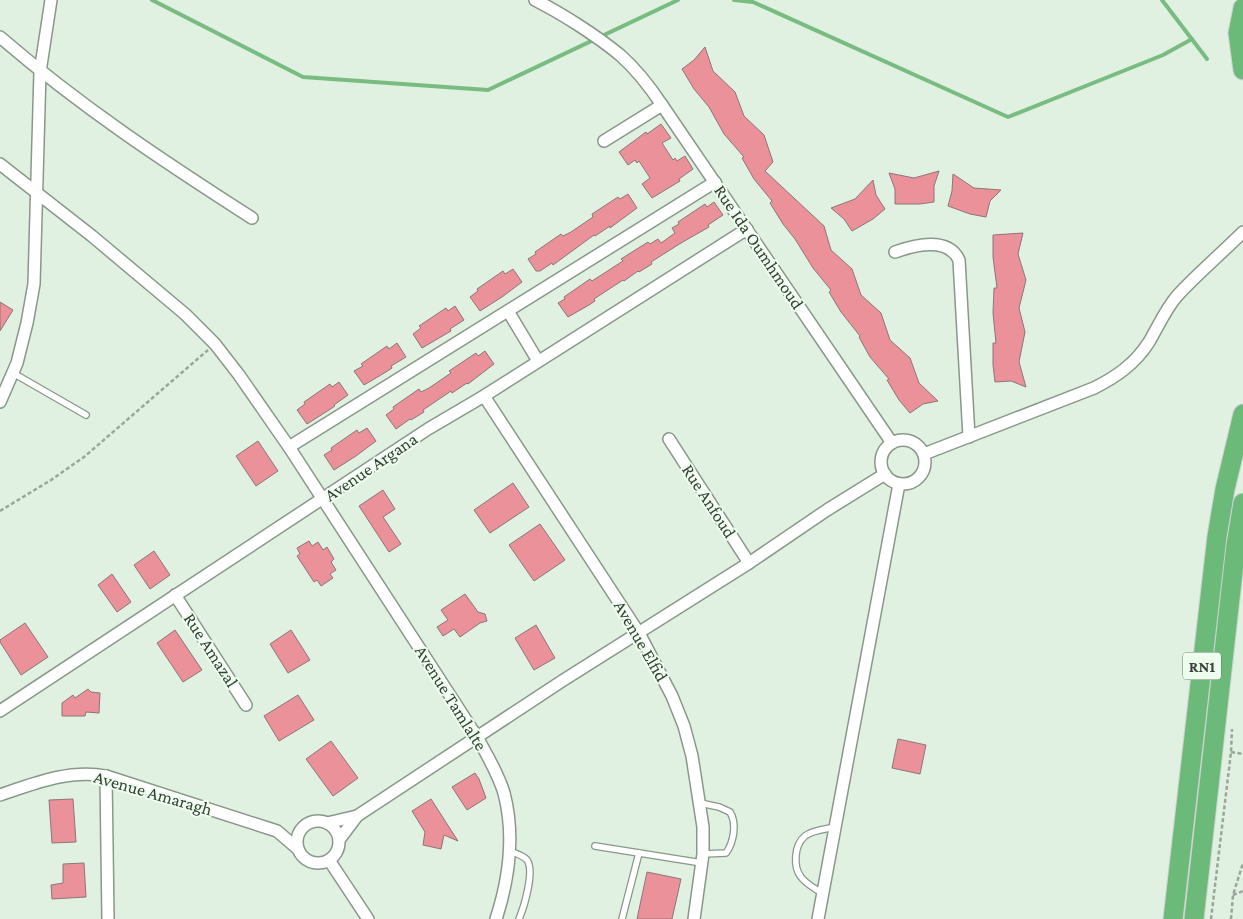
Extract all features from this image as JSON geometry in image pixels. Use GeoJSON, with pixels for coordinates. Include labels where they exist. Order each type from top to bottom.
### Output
{"type":"FeatureCollection","features":[{"type":"Feature","properties":{"kind":"highway"},"geometry":{"type":"LineString","coordinates":[[1243,8],[1238,33],[1243,70]]}},
{"type":"Feature","properties":{"kind":"highway","name":"RN1"},"geometry":{"type":"LineString","coordinates":[[1172,919],[1217,536],[1227,481],[1243,414]]}},
{"type":"Feature","properties":{"kind":"highway","name":"RN1"},"geometry":{"type":"LineString","coordinates":[[1194,919],[1236,545],[1243,503]]}},
{"type":"Feature","properties":{"kind":"street"},"geometry":{"type":"LineString","coordinates":[[0,402],[13,373],[27,323],[34,284],[40,72],[51,0]]}},
{"type":"Feature","properties":{"kind":"street","name":"Rue Ida Oumhmoud"},"geometry":{"type":"LineString","coordinates":[[535,0],[620,55],[644,81],[892,443]]}},
{"type":"Feature","properties":{"kind":"street"},"geometry":{"type":"LineString","coordinates":[[0,37],[40,72],[144,148],[252,218]]}},
{"type":"Feature","properties":{"kind":"street"},"geometry":{"type":"LineString","coordinates":[[604,141],[662,105]]}},
{"type":"Feature","properties":{"kind":"street","name":"Avenue Tamlalte"},"geometry":{"type":"LineString","coordinates":[[0,164],[92,236],[185,314],[215,344],[290,448],[477,737],[495,770],[503,792],[510,831],[506,885],[496,919]]}},
{"type":"Feature","properties":{"kind":"street"},"geometry":{"type":"LineString","coordinates":[[290,448],[715,182]]}},
{"type":"Feature","properties":{"kind":"street","name":"Avenue Argana"},"geometry":{"type":"LineString","coordinates":[[0,711],[428,429],[484,396],[747,229]]}},
{"type":"Feature","properties":{"kind":"street"},"geometry":{"type":"LineString","coordinates":[[924,454],[1094,388],[1120,374],[1142,352],[1177,296],[1243,232]]}},
{"type":"Feature","properties":{"kind":"street"},"geometry":{"type":"LineString","coordinates":[[896,252],[916,246],[941,246],[954,252],[959,260],[969,437]]}},
{"type":"Feature","properties":{"kind":"street"},"geometry":{"type":"LineString","coordinates":[[508,311],[538,361]]}},
{"type":"Feature","properties":{"kind":"street","name":"Avenue Elfid"},"geometry":{"type":"LineString","coordinates":[[484,396],[640,633],[672,696],[684,726],[692,756],[703,827],[702,858],[694,919]]}},
{"type":"Feature","properties":{"kind":"street","name":"Rue Anfoud"},"geometry":{"type":"LineString","coordinates":[[669,439],[749,563]]}},
{"type":"Feature","properties":{"kind":"street"},"geometry":{"type":"LineString","coordinates":[[899,440],[907,440],[914,443],[924,454],[926,462],[924,470],[914,481],[907,484],[899,484],[885,474],[881,461],[883,454],[892,443],[899,440]]}},
{"type":"Feature","properties":{"kind":"street"},"geometry":{"type":"LineString","coordinates":[[357,816],[327,823],[315,821],[303,827],[297,841],[298,849],[307,860],[314,863],[322,863],[329,860],[336,852],[339,840],[357,816],[562,681],[640,633],[885,474]]}},
{"type":"Feature","properties":{"kind":"street"},"geometry":{"type":"LineString","coordinates":[[818,919],[899,484]]}},
{"type":"Feature","properties":{"kind":"street","name":"Rue Amazal"},"geometry":{"type":"LineString","coordinates":[[175,595],[246,705]]}},
{"type":"Feature","properties":{"kind":"street","name":"Avenue Amaragh"},"geometry":{"type":"LineString","coordinates":[[0,795],[35,783],[76,774],[90,773],[106,776],[277,831],[298,849]]}},
{"type":"Feature","properties":{"kind":"street"},"geometry":{"type":"LineString","coordinates":[[106,776],[108,919]]}},
{"type":"Feature","properties":{"kind":"street"},"geometry":{"type":"LineString","coordinates":[[327,823],[333,828],[339,840]]}},
{"type":"Feature","properties":{"kind":"street","name":"Avenue Amaragh"},"geometry":{"type":"LineString","coordinates":[[277,831],[303,827]]}},
{"type":"Feature","properties":{"kind":"street"},"geometry":{"type":"LineString","coordinates":[[329,860],[368,919]]}},
{"type":"Feature","properties":{"kind":"lane"},"geometry":{"type":"LineString","coordinates":[[13,373],[86,415]]}},
{"type":"Feature","properties":{"kind":"lane"},"geometry":{"type":"LineString","coordinates":[[595,846],[639,853],[702,858],[723,854],[732,842],[735,821],[730,812],[719,807],[700,804]]}},
{"type":"Feature","properties":{"kind":"lane"},"geometry":{"type":"LineString","coordinates":[[823,894],[805,882],[799,875],[796,865],[798,845],[805,836],[836,827]]}},
{"type":"Feature","properties":{"kind":"lane"},"geometry":{"type":"LineString","coordinates":[[509,851],[527,860],[531,870],[520,919]]}},
{"type":"Feature","properties":{"kind":"lane"},"geometry":{"type":"LineString","coordinates":[[622,919],[639,853]]}},
{"type":"Feature","properties":{"kind":"path"},"geometry":{"type":"LineString","coordinates":[[0,512],[51,480],[84,456],[215,344]]}},
{"type":"Feature","properties":{"kind":"path"},"geometry":{"type":"LineString","coordinates":[[1231,752],[1243,754]]}},
{"type":"Feature","properties":{"kind":"path"},"geometry":{"type":"LineString","coordinates":[[1231,919],[1233,895],[1243,863]]}},
{"type":"Feature","properties":{"kind":"path"},"geometry":{"type":"LineString","coordinates":[[1233,895],[1243,891]]}},
{"type":"Feature","properties":{"kind":"building"},"geometry":{"type":"Polygon","coordinates":[[[705,47],[713,71],[735,92],[744,116],[764,135],[773,162],[765,171],[824,226],[831,250],[852,269],[861,295],[881,313],[890,340],[910,358],[919,383],[938,401],[923,404],[910,413],[899,400],[887,380],[889,379],[870,357],[860,336],[841,312],[829,292],[831,290],[813,268],[783,224],[770,203],[772,201],[754,179],[742,158],[744,157],[724,134],[709,107],[694,89],[682,69],[694,60],[705,47]]]}},
{"type":"Feature","properties":{"kind":"building"},"geometry":{"type":"Polygon","coordinates":[[[661,124],[671,138],[662,143],[673,160],[675,158],[677,161],[685,156],[693,169],[679,179],[680,181],[652,198],[642,184],[650,178],[639,161],[637,163],[635,160],[628,165],[619,152],[646,132],[647,134],[661,124]]]}},
{"type":"Feature","properties":{"kind":"building"},"geometry":{"type":"Polygon","coordinates":[[[939,171],[934,186],[934,202],[895,204],[895,189],[889,173],[914,178],[939,171]]]}},
{"type":"Feature","properties":{"kind":"building"},"geometry":{"type":"Polygon","coordinates":[[[953,174],[974,188],[1001,190],[990,201],[986,217],[970,214],[948,206],[952,191],[953,174]]]}},
{"type":"Feature","properties":{"kind":"building"},"geometry":{"type":"Polygon","coordinates":[[[873,180],[876,195],[885,209],[873,219],[852,231],[844,219],[831,208],[855,199],[873,180]]]}},
{"type":"Feature","properties":{"kind":"building"},"geometry":{"type":"Polygon","coordinates":[[[628,194],[637,208],[610,228],[610,226],[594,235],[553,265],[552,263],[540,271],[536,271],[528,259],[536,254],[535,252],[561,234],[563,236],[571,232],[593,217],[592,214],[618,197],[620,199],[628,194]]]}},
{"type":"Feature","properties":{"kind":"building"},"geometry":{"type":"Polygon","coordinates":[[[714,202],[723,215],[708,225],[709,227],[651,262],[652,264],[623,280],[594,299],[595,301],[568,317],[558,303],[565,299],[564,297],[590,279],[592,281],[623,261],[621,259],[648,242],[650,244],[658,239],[661,243],[675,233],[672,228],[679,224],[678,222],[705,204],[707,207],[714,202]]]}},
{"type":"Feature","properties":{"kind":"building"},"geometry":{"type":"Polygon","coordinates":[[[1023,233],[1018,254],[1026,280],[1019,308],[1025,332],[1019,362],[1026,387],[1011,381],[995,382],[993,365],[993,343],[996,343],[993,313],[994,288],[997,288],[993,257],[993,235],[1023,233]]]}},
{"type":"Feature","properties":{"kind":"building"},"geometry":{"type":"Polygon","coordinates":[[[513,269],[522,282],[480,311],[470,297],[478,291],[477,289],[503,271],[505,274],[513,269]]]}},
{"type":"Feature","properties":{"kind":"building"},"geometry":{"type":"Polygon","coordinates":[[[0,302],[13,310],[0,331],[0,302]]]}},
{"type":"Feature","properties":{"kind":"building"},"geometry":{"type":"Polygon","coordinates":[[[455,306],[464,320],[450,329],[451,331],[422,348],[413,334],[421,328],[419,326],[446,308],[448,311],[455,306]]]}},
{"type":"Feature","properties":{"kind":"building"},"geometry":{"type":"Polygon","coordinates":[[[397,343],[406,357],[364,385],[354,371],[387,346],[389,349],[397,343]]]}},
{"type":"Feature","properties":{"kind":"building"},"geometry":{"type":"Polygon","coordinates":[[[485,351],[494,364],[468,384],[452,393],[451,391],[423,410],[424,412],[396,429],[386,415],[394,409],[393,407],[419,389],[421,392],[429,388],[451,373],[449,371],[476,353],[478,356],[485,351]]]}},
{"type":"Feature","properties":{"kind":"building"},"geometry":{"type":"Polygon","coordinates":[[[339,382],[348,395],[307,424],[297,410],[305,404],[304,402],[330,384],[332,387],[339,382]]]}},
{"type":"Feature","properties":{"kind":"building"},"geometry":{"type":"Polygon","coordinates":[[[367,428],[376,441],[334,470],[324,455],[357,430],[359,433],[367,428]]]}},
{"type":"Feature","properties":{"kind":"building"},"geometry":{"type":"Polygon","coordinates":[[[258,441],[278,471],[256,486],[236,456],[258,441]]]}},
{"type":"Feature","properties":{"kind":"building"},"geometry":{"type":"Polygon","coordinates":[[[513,483],[529,507],[490,533],[474,510],[513,483]]]}},
{"type":"Feature","properties":{"kind":"building"},"geometry":{"type":"Polygon","coordinates":[[[383,490],[395,509],[383,517],[401,544],[389,552],[359,506],[383,490]]]}},
{"type":"Feature","properties":{"kind":"building"},"geometry":{"type":"Polygon","coordinates":[[[540,524],[565,560],[534,581],[509,545],[540,524]]]}},
{"type":"Feature","properties":{"kind":"building"},"geometry":{"type":"Polygon","coordinates":[[[309,541],[312,546],[318,542],[323,550],[327,547],[334,559],[331,562],[336,570],[330,574],[333,578],[321,586],[317,580],[314,582],[297,556],[300,554],[297,548],[309,541]]]}},
{"type":"Feature","properties":{"kind":"building"},"geometry":{"type":"Polygon","coordinates":[[[154,551],[170,575],[150,589],[134,565],[154,551]]]}},
{"type":"Feature","properties":{"kind":"building"},"geometry":{"type":"Polygon","coordinates":[[[112,574],[131,602],[117,612],[98,585],[112,574]]]}},
{"type":"Feature","properties":{"kind":"building"},"geometry":{"type":"Polygon","coordinates":[[[465,594],[478,612],[485,614],[487,621],[480,623],[460,637],[454,629],[443,636],[437,627],[448,620],[441,610],[465,594]]]}},
{"type":"Feature","properties":{"kind":"building"},"geometry":{"type":"Polygon","coordinates":[[[25,623],[48,657],[21,675],[0,640],[25,623]]]}},
{"type":"Feature","properties":{"kind":"building"},"geometry":{"type":"Polygon","coordinates":[[[536,625],[555,658],[534,670],[515,638],[536,625]]]}},
{"type":"Feature","properties":{"kind":"building"},"geometry":{"type":"Polygon","coordinates":[[[175,630],[202,670],[183,682],[157,643],[175,630]]]}},
{"type":"Feature","properties":{"kind":"building"},"geometry":{"type":"Polygon","coordinates":[[[291,630],[310,660],[288,673],[270,644],[291,630]]]}},
{"type":"Feature","properties":{"kind":"building"},"geometry":{"type":"Polygon","coordinates":[[[88,689],[91,692],[100,693],[99,713],[86,712],[85,716],[62,716],[62,703],[73,695],[75,698],[88,689]]]}},
{"type":"Feature","properties":{"kind":"building"},"geometry":{"type":"Polygon","coordinates":[[[298,695],[314,720],[279,741],[264,716],[298,695]]]}},
{"type":"Feature","properties":{"kind":"building"},"geometry":{"type":"Polygon","coordinates":[[[898,739],[926,745],[920,774],[892,768],[898,739]]]}},
{"type":"Feature","properties":{"kind":"building"},"geometry":{"type":"Polygon","coordinates":[[[331,741],[358,778],[333,796],[306,759],[331,741]]]}},
{"type":"Feature","properties":{"kind":"building"},"geometry":{"type":"Polygon","coordinates":[[[475,773],[486,798],[467,810],[452,787],[475,773]]]}},
{"type":"Feature","properties":{"kind":"building"},"geometry":{"type":"Polygon","coordinates":[[[73,799],[76,842],[52,843],[49,800],[73,799]]]}},
{"type":"Feature","properties":{"kind":"building"},"geometry":{"type":"Polygon","coordinates":[[[431,799],[458,841],[444,835],[441,849],[423,845],[425,832],[412,811],[431,799]]]}},
{"type":"Feature","properties":{"kind":"building"},"geometry":{"type":"Polygon","coordinates":[[[84,863],[86,897],[52,899],[51,885],[63,883],[63,864],[84,863]]]}},
{"type":"Feature","properties":{"kind":"building"},"geometry":{"type":"Polygon","coordinates":[[[647,872],[681,879],[672,919],[637,919],[647,872]]]}},
{"type":"Feature","properties":{"kind":"waterway"},"geometry":{"type":"LineString","coordinates":[[152,0],[303,77],[488,90],[678,0]]}},
{"type":"Feature","properties":{"kind":"waterway"},"geometry":{"type":"LineString","coordinates":[[734,0],[753,2],[1008,117],[1163,55],[1192,39]]}},
{"type":"Feature","properties":{"kind":"waterway"},"geometry":{"type":"LineString","coordinates":[[1162,0],[1207,59]]}}]}
